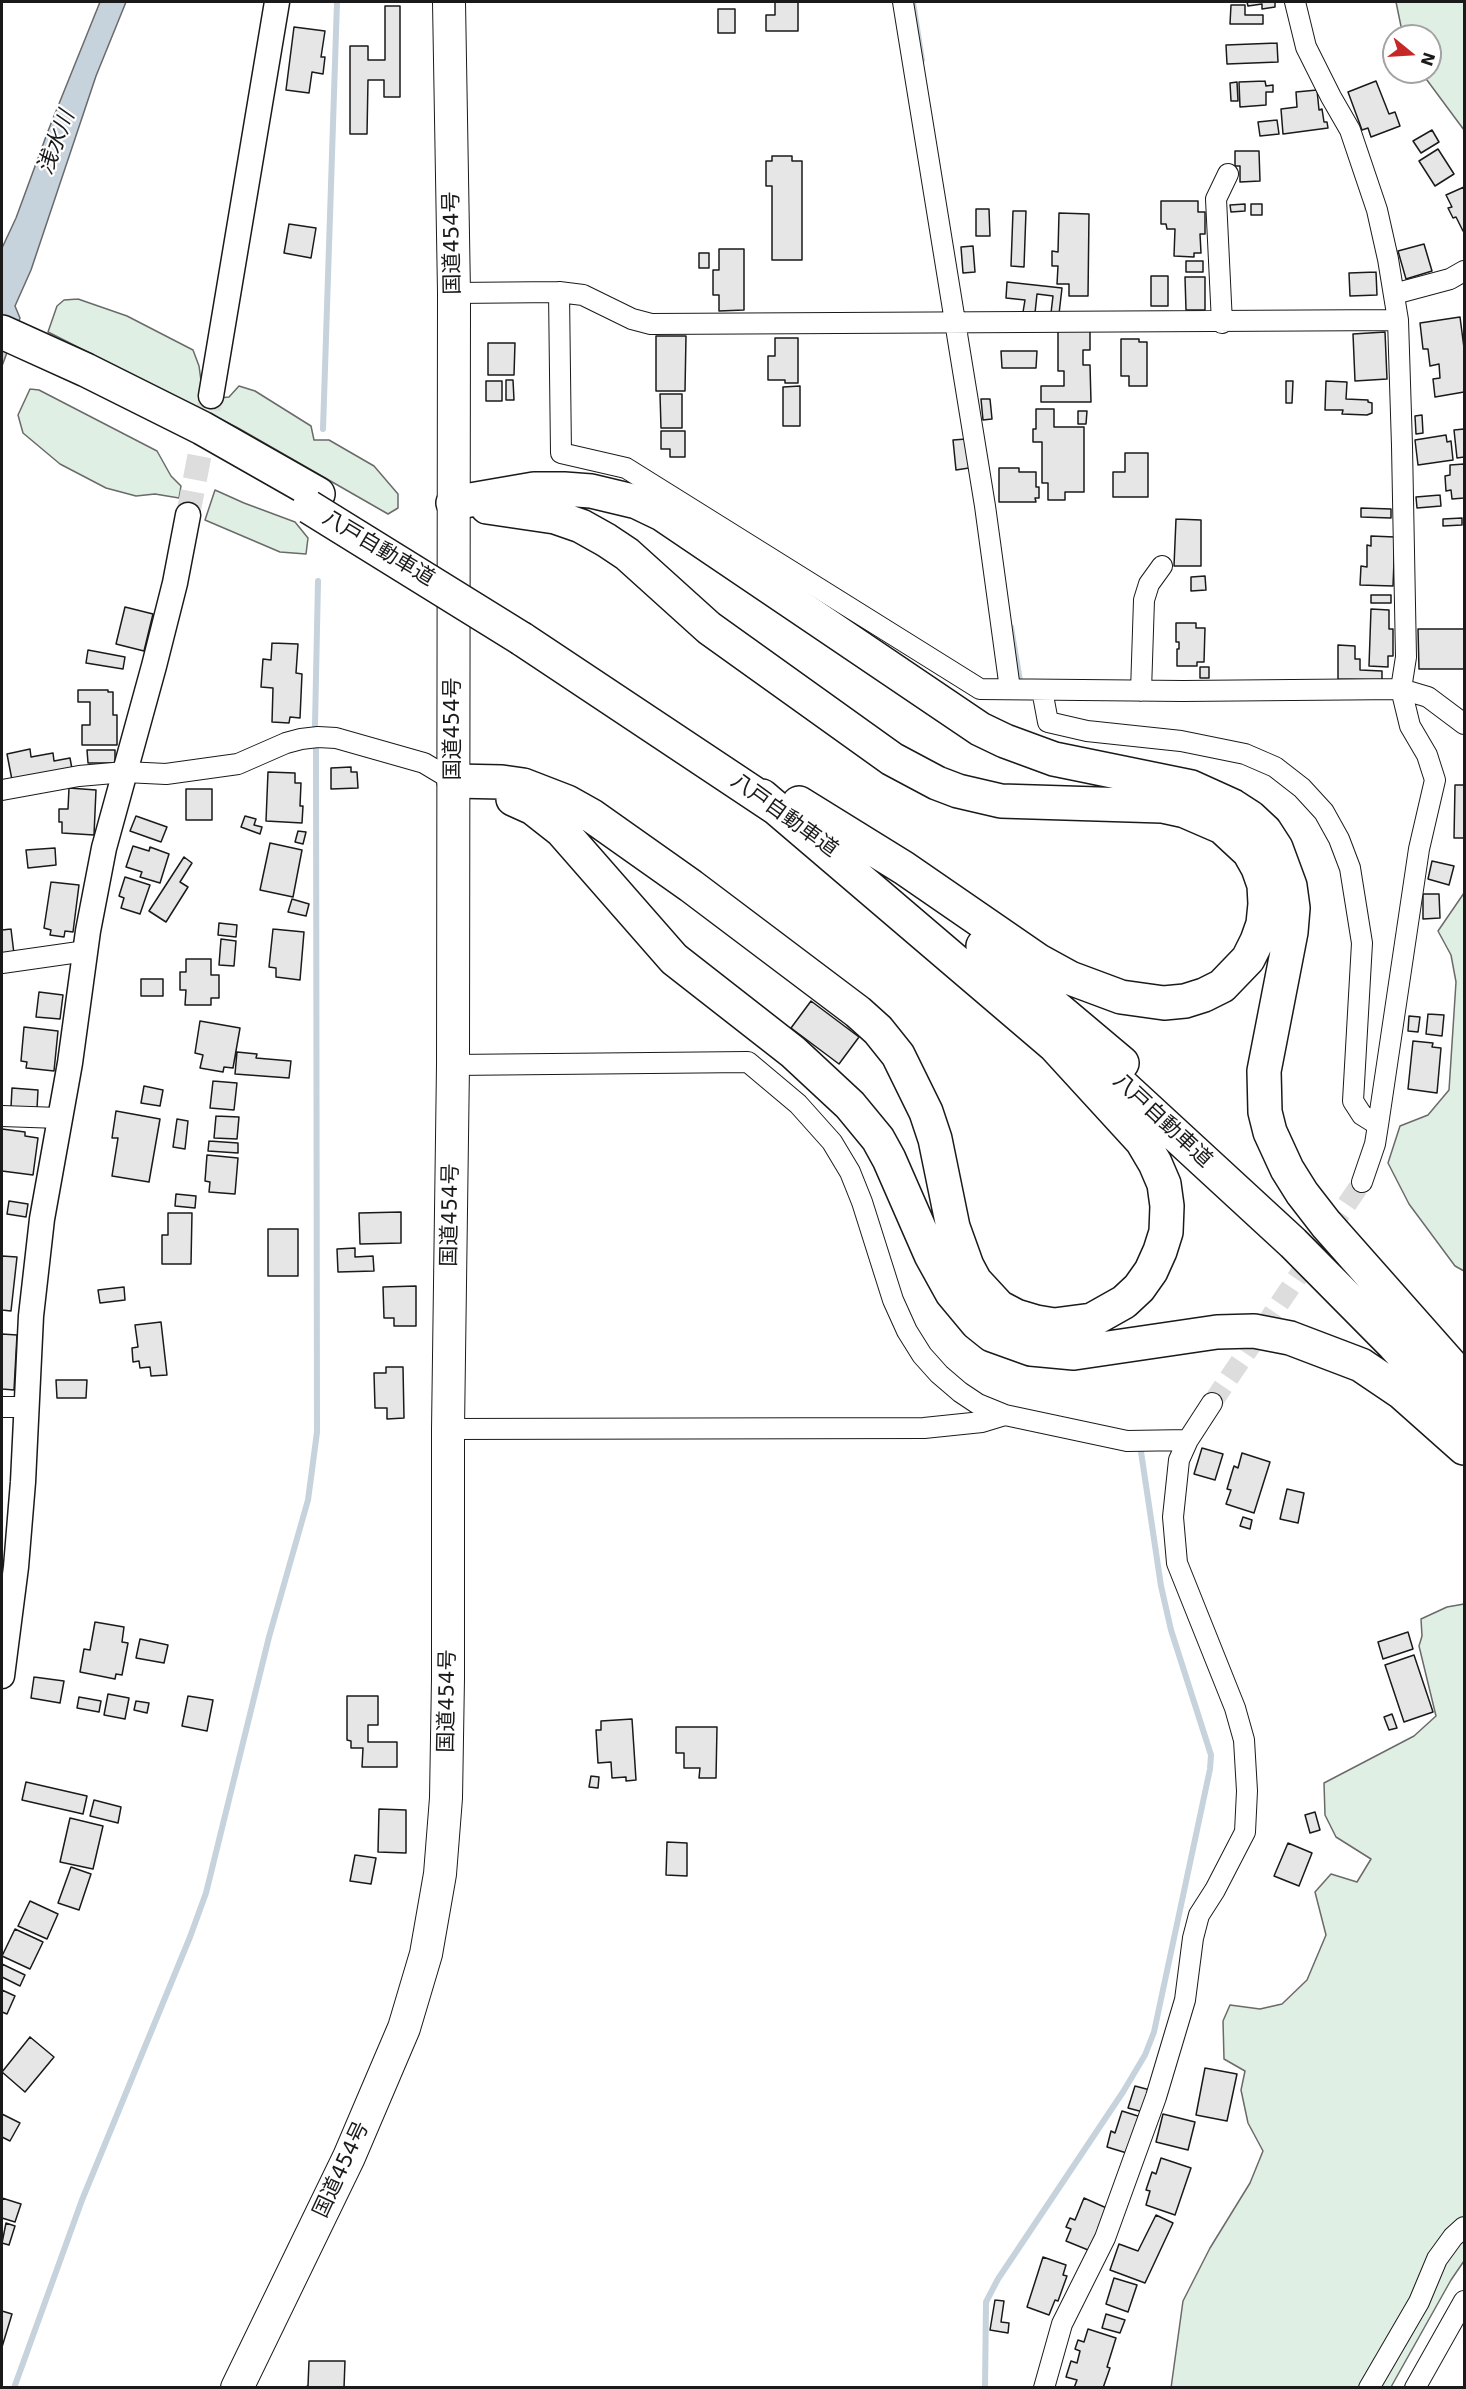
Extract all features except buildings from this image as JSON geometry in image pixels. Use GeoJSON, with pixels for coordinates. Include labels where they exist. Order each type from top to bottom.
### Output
{"type":"FeatureCollection","features":[{"type":"Feature","properties":{"kind":"highway","name":"国道454号"},"geometry":{"type":"LineString","coordinates":[[237,2388],[350,2157],[404,2028],[426,1954],[440,1874],[446,1797],[453,1065],[454,293],[449,2]]}},
{"type":"Feature","properties":{"kind":"highway","name":"八戸自動車道"},"geometry":{"type":"LineString","coordinates":[[2,332],[83,378]]}},
{"type":"Feature","properties":{"kind":"highway","name":"八戸自動車道"},"geometry":{"type":"LineString","coordinates":[[2,350],[83,378],[202,428],[799,803],[975,939],[1104,1046],[1303,1230],[1464,1395]]}},
{"type":"Feature","properties":{"kind":"highway"},"geometry":{"type":"LineString","coordinates":[[453,503],[534,489],[591,491],[637,502],[662,514],[980,729],[1054,759],[1191,788],[1226,802],[1250,817],[1265,831],[1276,848],[1290,886],[1293,908],[1292,932],[1264,1071],[1265,1112],[1270,1132],[1292,1177],[1326,1224],[1464,1380]]}},
{"type":"Feature","properties":{"kind":"highway"},"geometry":{"type":"LineString","coordinates":[[453,503],[555,517],[581,526],[606,540],[627,554],[709,628],[892,759],[937,783],[980,797],[1010,802],[1162,806],[1185,811],[1222,827],[1249,852],[1258,868],[1264,885],[1263,924],[1248,959],[1235,974],[1213,990],[1185,1001],[1164,1003],[1121,997],[1070,978],[1040,961],[904,868],[799,803]]}},
{"type":"Feature","properties":{"kind":"highway","name":"八戸自動車道"},"geometry":{"type":"LineString","coordinates":[[524,630],[762,796],[946,937],[1113,1075],[1293,1243],[1394,1345],[1464,1421]]}},
{"type":"Feature","properties":{"kind":"highway"},"geometry":{"type":"LineString","coordinates":[[454,781],[523,785],[567,802],[591,816],[691,886],[858,1012],[878,1030],[898,1055],[926,1112],[935,1139],[953,1227],[967,1266],[975,1281],[999,1307],[1016,1316],[1054,1325],[1092,1320],[1124,1302],[1151,1270],[1166,1232],[1167,1206],[1164,1184],[1155,1162],[1142,1141],[1055,1046],[762,796]]}},
{"type":"Feature","properties":{"kind":"highway"},"geometry":{"type":"LineString","coordinates":[[454,781],[517,800],[548,818],[674,959],[793,1052],[839,1093],[878,1139],[931,1255],[952,1293],[977,1323],[992,1335],[1031,1349],[1074,1353],[1218,1332],[1254,1332],[1290,1338],[1361,1365],[1401,1392],[1464,1448]]}},
{"type":"Feature","properties":{"kind":"street"},"geometry":{"type":"LineString","coordinates":[[211,396],[276,2]]}},
{"type":"Feature","properties":{"kind":"street"},"geometry":{"type":"LineString","coordinates":[[903,2],[985,506],[1010,689]]}},
{"type":"Feature","properties":{"kind":"street"},"geometry":{"type":"LineString","coordinates":[[1295,2],[1306,47],[1330,97],[1350,130],[1377,210],[1394,294],[1398,320],[1406,657],[1401,689],[1410,726],[1426,755],[1435,780],[1419,849],[1375,1144],[1362,1182]]}},
{"type":"Feature","properties":{"kind":"street"},"geometry":{"type":"LineString","coordinates":[[1222,323],[1215,199],[1228,174]]}},
{"type":"Feature","properties":{"kind":"street"},"geometry":{"type":"LineString","coordinates":[[1394,294],[1464,276]]}},
{"type":"Feature","properties":{"kind":"street"},"geometry":{"type":"LineString","coordinates":[[454,293],[559,292],[583,295],[632,320],[651,324],[1222,323],[1398,320]]}},
{"type":"Feature","properties":{"kind":"street"},"geometry":{"type":"LineString","coordinates":[[559,292],[561,453],[626,468],[980,689],[1142,691],[1401,689],[1428,697],[1464,724]]}},
{"type":"Feature","properties":{"kind":"street"},"geometry":{"type":"LineString","coordinates":[[2,1667],[9,1567],[27,1407],[31,1316],[42,1219],[58,1118],[70,1063],[104,848],[167,614],[188,515]]}},
{"type":"Feature","properties":{"kind":"street"},"geometry":{"type":"LineString","coordinates":[[1142,691],[1144,600],[1149,584],[1162,566]]}},
{"type":"Feature","properties":{"kind":"street"},"geometry":{"type":"LineString","coordinates":[[1042,690],[1048,722],[1087,731],[1181,741],[1245,754],[1275,767],[1302,788],[1324,812],[1339,839],[1350,868],[1362,944],[1353,1101],[1362,1115],[1378,1125]]}},
{"type":"Feature","properties":{"kind":"street"},"geometry":{"type":"LineString","coordinates":[[2,790],[79,776],[125,772],[166,774],[237,764],[286,744],[318,737],[336,738],[424,763],[454,781]]}},
{"type":"Feature","properties":{"kind":"street"},"geometry":{"type":"LineString","coordinates":[[2,963],[86,951]]}},
{"type":"Feature","properties":{"kind":"street"},"geometry":{"type":"LineString","coordinates":[[453,1065],[748,1062],[798,1104],[832,1142],[850,1172],[862,1202],[893,1300],[907,1331],[922,1355],[939,1374],[978,1404],[1005,1415],[1127,1441],[1188,1440]]}},
{"type":"Feature","properties":{"kind":"street"},"geometry":{"type":"LineString","coordinates":[[2,1116],[58,1118]]}},
{"type":"Feature","properties":{"kind":"street"},"geometry":{"type":"LineString","coordinates":[[1044,2388],[1062,2324],[1105,2238],[1156,2097],[1185,2000],[1193,1938],[1199,1915],[1215,1890],[1245,1832],[1247,1791],[1244,1740],[1235,1708],[1177,1563],[1173,1517],[1174,1488],[1179,1460],[1188,1440],[1212,1403]]}},
{"type":"Feature","properties":{"kind":"street"},"geometry":{"type":"LineString","coordinates":[[2,1407],[27,1407]]}},
{"type":"Feature","properties":{"kind":"street"},"geometry":{"type":"LineString","coordinates":[[448,1429],[924,1428],[982,1422],[1005,1415]]}},
{"type":"Feature","properties":{"kind":"street"},"geometry":{"type":"LineString","coordinates":[[1370,2388],[1419,2302],[1437,2259],[1464,2227]]}},
{"type":"Feature","properties":{"kind":"street"},"geometry":{"type":"LineString","coordinates":[[1415,2388],[1464,2301]]}},
{"type":"Feature","properties":{"kind":"green space"},"geometry":{"type":"Polygon","coordinates":[[[1396,2],[1464,2],[1464,130],[1430,84],[1442,84],[1442,24],[1401,24],[1396,2]]]}},
{"type":"Feature","properties":{"kind":"green space"},"geometry":{"type":"Polygon","coordinates":[[[78,299],[127,316],[193,350],[199,366],[202,388],[219,398],[229,397],[239,386],[255,391],[311,426],[314,440],[329,440],[374,466],[398,494],[398,508],[388,514],[238,428],[48,332],[57,306],[64,300],[78,299]]]}},
{"type":"Feature","properties":{"kind":"green space"},"geometry":{"type":"Polygon","coordinates":[[[30,389],[39,390],[157,451],[171,476],[181,486],[179,498],[155,494],[136,496],[106,488],[60,464],[23,433],[18,415],[30,389]]]}},
{"type":"Feature","properties":{"kind":"green space"},"geometry":{"type":"Polygon","coordinates":[[[215,490],[295,522],[308,538],[306,554],[280,552],[205,520],[215,490]]]}},
{"type":"Feature","properties":{"kind":"green space"},"geometry":{"type":"Polygon","coordinates":[[[1464,893],[1464,1271],[1455,1266],[1409,1204],[1388,1163],[1400,1126],[1428,1115],[1449,1090],[1456,982],[1451,955],[1438,931],[1464,893]]]}},
{"type":"Feature","properties":{"kind":"green space"},"geometry":{"type":"Polygon","coordinates":[[[1464,1604],[1464,2261],[1391,2387],[1171,2388],[1183,2301],[1210,2248],[1250,2183],[1263,2151],[1248,2123],[1241,2090],[1245,2071],[1224,2059],[1223,2021],[1230,2005],[1260,2009],[1282,2004],[1307,1980],[1326,1935],[1315,1892],[1331,1874],[1357,1882],[1371,1859],[1336,1837],[1325,1815],[1324,1783],[1414,1736],[1436,1716],[1419,1646],[1422,1636],[1421,1619],[1447,1607],[1464,1604]]]}},
{"type":"Feature","properties":{"kind":"water","name":"浅水川"},"geometry":{"type":"Polygon","coordinates":[[[100,2],[126,2],[96,76],[31,270],[15,306],[20,318],[2,366],[2,248],[16,218],[100,2]]]}},
{"type":"Feature","properties":{"kind":"waterway"},"geometry":{"type":"LineString","coordinates":[[323,429],[337,2]]}},
{"type":"Feature","properties":{"kind":"waterway"},"geometry":{"type":"LineString","coordinates":[[913,2],[922,60]]}},
{"type":"Feature","properties":{"kind":"waterway"},"geometry":{"type":"LineString","coordinates":[[315,725],[318,581]]}},
{"type":"Feature","properties":{"kind":"waterway"},"geometry":{"type":"LineString","coordinates":[[1011,627],[1020,681]]}},
{"type":"Feature","properties":{"kind":"waterway"},"geometry":{"type":"LineString","coordinates":[[14,2388],[82,2200],[206,1893],[269,1637],[308,1500],[317,1432],[316,747]]}},
{"type":"Feature","properties":{"kind":"waterway"},"geometry":{"type":"LineString","coordinates":[[985,2388],[986,2302],[998,2279],[1123,2092],[1145,2055],[1154,2032],[1210,1769],[1211,1755],[1171,1630],[1161,1586],[1140,1445]]}},
{"type":"Feature","properties":{"kind":"tunnel"},"geometry":{"type":"LineString","coordinates":[[188,515],[211,396]]}},
{"type":"Feature","properties":{"kind":"tunnel"},"geometry":{"type":"LineString","coordinates":[[1212,1403],[1362,1182]]}}]}
